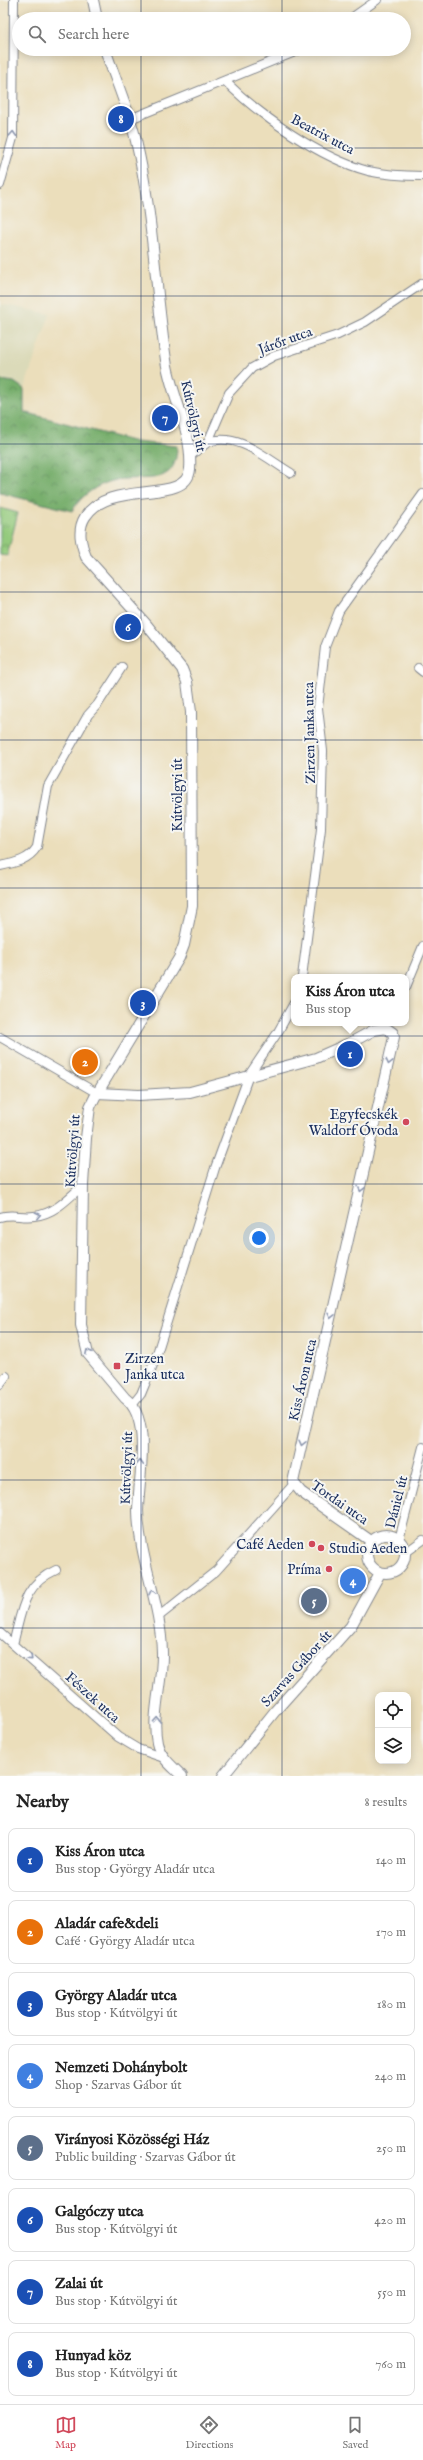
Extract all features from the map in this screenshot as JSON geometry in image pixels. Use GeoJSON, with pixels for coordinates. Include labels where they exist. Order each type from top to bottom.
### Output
{"type":"FeatureCollection","features":[{"type":"Feature","properties":{"kind":"street"},"geometry":{"type":"LineString","coordinates":[[14,0],[14,12]]}},
{"type":"Feature","properties":{"kind":"street"},"geometry":{"type":"LineString","coordinates":[[93,0],[96,12]]}},
{"type":"Feature","properties":{"kind":"street"},"geometry":{"type":"LineString","coordinates":[[360,12],[376,0]]}},
{"type":"Feature","properties":{"kind":"street"},"geometry":{"type":"LineString","coordinates":[[0,185],[13,138],[14,56]]}},
{"type":"Feature","properties":{"kind":"street","name":"Kútvölgyi út"},"geometry":{"type":"LineString","coordinates":[[108,56],[130,119],[141,166],[166,361],[190,456],[189,476],[180,486],[154,492],[120,494],[104,499],[90,509],[82,522],[80,532],[86,557],[173,657],[188,682],[190,697],[192,906],[186,935],[179,958],[169,978],[97,1093],[90,1107],[83,1186],[81,1325],[85,1345],[94,1364],[132,1404],[141,1425],[138,1512],[140,1542],[158,1617],[162,1652],[156,1734],[164,1758],[182,1776]]}},
{"type":"Feature","properties":{"kind":"street"},"geometry":{"type":"LineString","coordinates":[[130,119],[285,56]]}},
{"type":"Feature","properties":{"kind":"street","name":"Beatrix utca"},"geometry":{"type":"LineString","coordinates":[[225,81],[248,105],[334,158],[368,171],[396,175],[423,176]]}},
{"type":"Feature","properties":{"kind":"street","name":"Járőr utca"},"geometry":{"type":"LineString","coordinates":[[190,456],[208,442],[229,393],[238,381],[258,364],[274,356],[338,335],[365,322],[423,284]]}},
{"type":"Feature","properties":{"kind":"street"},"geometry":{"type":"LineString","coordinates":[[208,442],[225,438],[237,441],[290,473]]}},
{"type":"Feature","properties":{"kind":"street","name":"Zirzen Janka utca"},"geometry":{"type":"LineString","coordinates":[[302,974],[321,829],[323,751],[318,708],[325,647],[338,611],[423,494]]}},
{"type":"Feature","properties":{"kind":"street"},"geometry":{"type":"LineString","coordinates":[[0,866],[25,859],[32,855],[37,847],[48,786],[88,715],[98,704],[122,666]]}},
{"type":"Feature","properties":{"kind":"street"},"geometry":{"type":"LineString","coordinates":[[409,980],[423,946]]}},
{"type":"Feature","properties":{"kind":"street"},"geometry":{"type":"LineString","coordinates":[[132,1404],[141,1394],[155,1360],[215,1168],[249,1075],[278,1032],[291,1008]]}},
{"type":"Feature","properties":{"kind":"street"},"geometry":{"type":"LineString","coordinates":[[0,1037],[97,1093],[145,1095],[190,1092],[316,1058],[350,1044],[374,1030],[388,1026]]}},
{"type":"Feature","properties":{"kind":"street","name":"Kiss Áron utca"},"geometry":{"type":"LineString","coordinates":[[293,1485],[394,1037],[388,1026]]}},
{"type":"Feature","properties":{"kind":"street"},"geometry":{"type":"LineString","coordinates":[[0,1217],[14,1214],[33,1216],[52,1211],[83,1186]]}},
{"type":"Feature","properties":{"kind":"street"},"geometry":{"type":"LineString","coordinates":[[0,1384],[6,1376]]}},
{"type":"Feature","properties":{"kind":"street","name":"Dániel út"},"geometry":{"type":"LineString","coordinates":[[399,1540],[423,1447]]}},
{"type":"Feature","properties":{"kind":"street"},"geometry":{"type":"LineString","coordinates":[[158,1617],[216,1571],[293,1485]]}},
{"type":"Feature","properties":{"kind":"street","name":"Tordai utca"},"geometry":{"type":"LineString","coordinates":[[293,1485],[371,1541]]}},
{"type":"Feature","properties":{"kind":"street"},"geometry":{"type":"LineString","coordinates":[[386,1535],[399,1540],[405,1553],[404,1561],[397,1570],[380,1572],[372,1567],[367,1559],[367,1550],[371,1541],[386,1535]]}},
{"type":"Feature","properties":{"kind":"street"},"geometry":{"type":"LineString","coordinates":[[405,1553],[423,1540]]}},
{"type":"Feature","properties":{"kind":"street"},"geometry":{"type":"LineString","coordinates":[[13,1644],[26,1596],[44,1575],[56,1570]]}},
{"type":"Feature","properties":{"kind":"street","name":"Szarvas Gábor út"},"geometry":{"type":"LineString","coordinates":[[223,1776],[276,1710],[351,1626],[380,1572]]}},
{"type":"Feature","properties":{"kind":"street","name":"Fészek utca"},"geometry":{"type":"LineString","coordinates":[[0,1633],[118,1737],[138,1749],[164,1758]]}},
{"type":"Feature","properties":{"kind":"shaded area"},"geometry":{"type":"Polygon","coordinates":[[[0,304],[50,314],[24,389],[24,412],[136,442],[177,446],[175,465],[167,474],[157,478],[116,480],[100,485],[81,499],[72,511],[0,493],[0,304]]]}},
{"type":"Feature","properties":{"kind":"green space"},"geometry":{"type":"Polygon","coordinates":[[[0,380],[14,382],[24,389],[24,412],[136,442],[177,446],[176,460],[172,469],[157,477],[116,480],[103,484],[85,495],[72,511],[0,493],[0,380]]]}},
{"type":"Feature","properties":{"kind":"green space"},"geometry":{"type":"Polygon","coordinates":[[[0,508],[18,513],[7,556],[0,555],[0,508]]]}},
{"type":"Feature","properties":{"kind":"place","name":"Hunyad köz"},"geometry":{"type":"Point","coordinates":[121,119]}},
{"type":"Feature","properties":{"kind":"place","name":"Zalai út"},"geometry":{"type":"Point","coordinates":[165,418]}},
{"type":"Feature","properties":{"kind":"place","name":"Galgóczy utca"},"geometry":{"type":"Point","coordinates":[128,627]}},
{"type":"Feature","properties":{"kind":"place","name":"György Aladár utca"},"geometry":{"type":"Point","coordinates":[143,1003]}},
{"type":"Feature","properties":{"kind":"place","name":"Kiss Áron utca"},"geometry":{"type":"Point","coordinates":[350,1054]}},
{"type":"Feature","properties":{"kind":"place","name":"Aladár cafe&deli"},"geometry":{"type":"Point","coordinates":[85,1062]}},
{"type":"Feature","properties":{"kind":"place","name":"Egyfecskék Waldorf Óvoda"},"geometry":{"type":"Point","coordinates":[406,1122]}},
{"type":"Feature","properties":{"kind":"place","name":"Zirzen Janka utca"},"geometry":{"type":"Point","coordinates":[117,1366]}},
{"type":"Feature","properties":{"kind":"place","name":"Café Aeden"},"geometry":{"type":"Point","coordinates":[312,1544]}},
{"type":"Feature","properties":{"kind":"place","name":"Studio Aeden"},"geometry":{"type":"Point","coordinates":[321,1548]}},
{"type":"Feature","properties":{"kind":"place","name":"Príma"},"geometry":{"type":"Point","coordinates":[329,1569]}},
{"type":"Feature","properties":{"kind":"place","name":"Nemzeti Dohánybolt"},"geometry":{"type":"Point","coordinates":[353,1581]}},
{"type":"Feature","properties":{"kind":"place","name":"Virányosi Közösségi Ház"},"geometry":{"type":"Point","coordinates":[314,1601]}}]}
